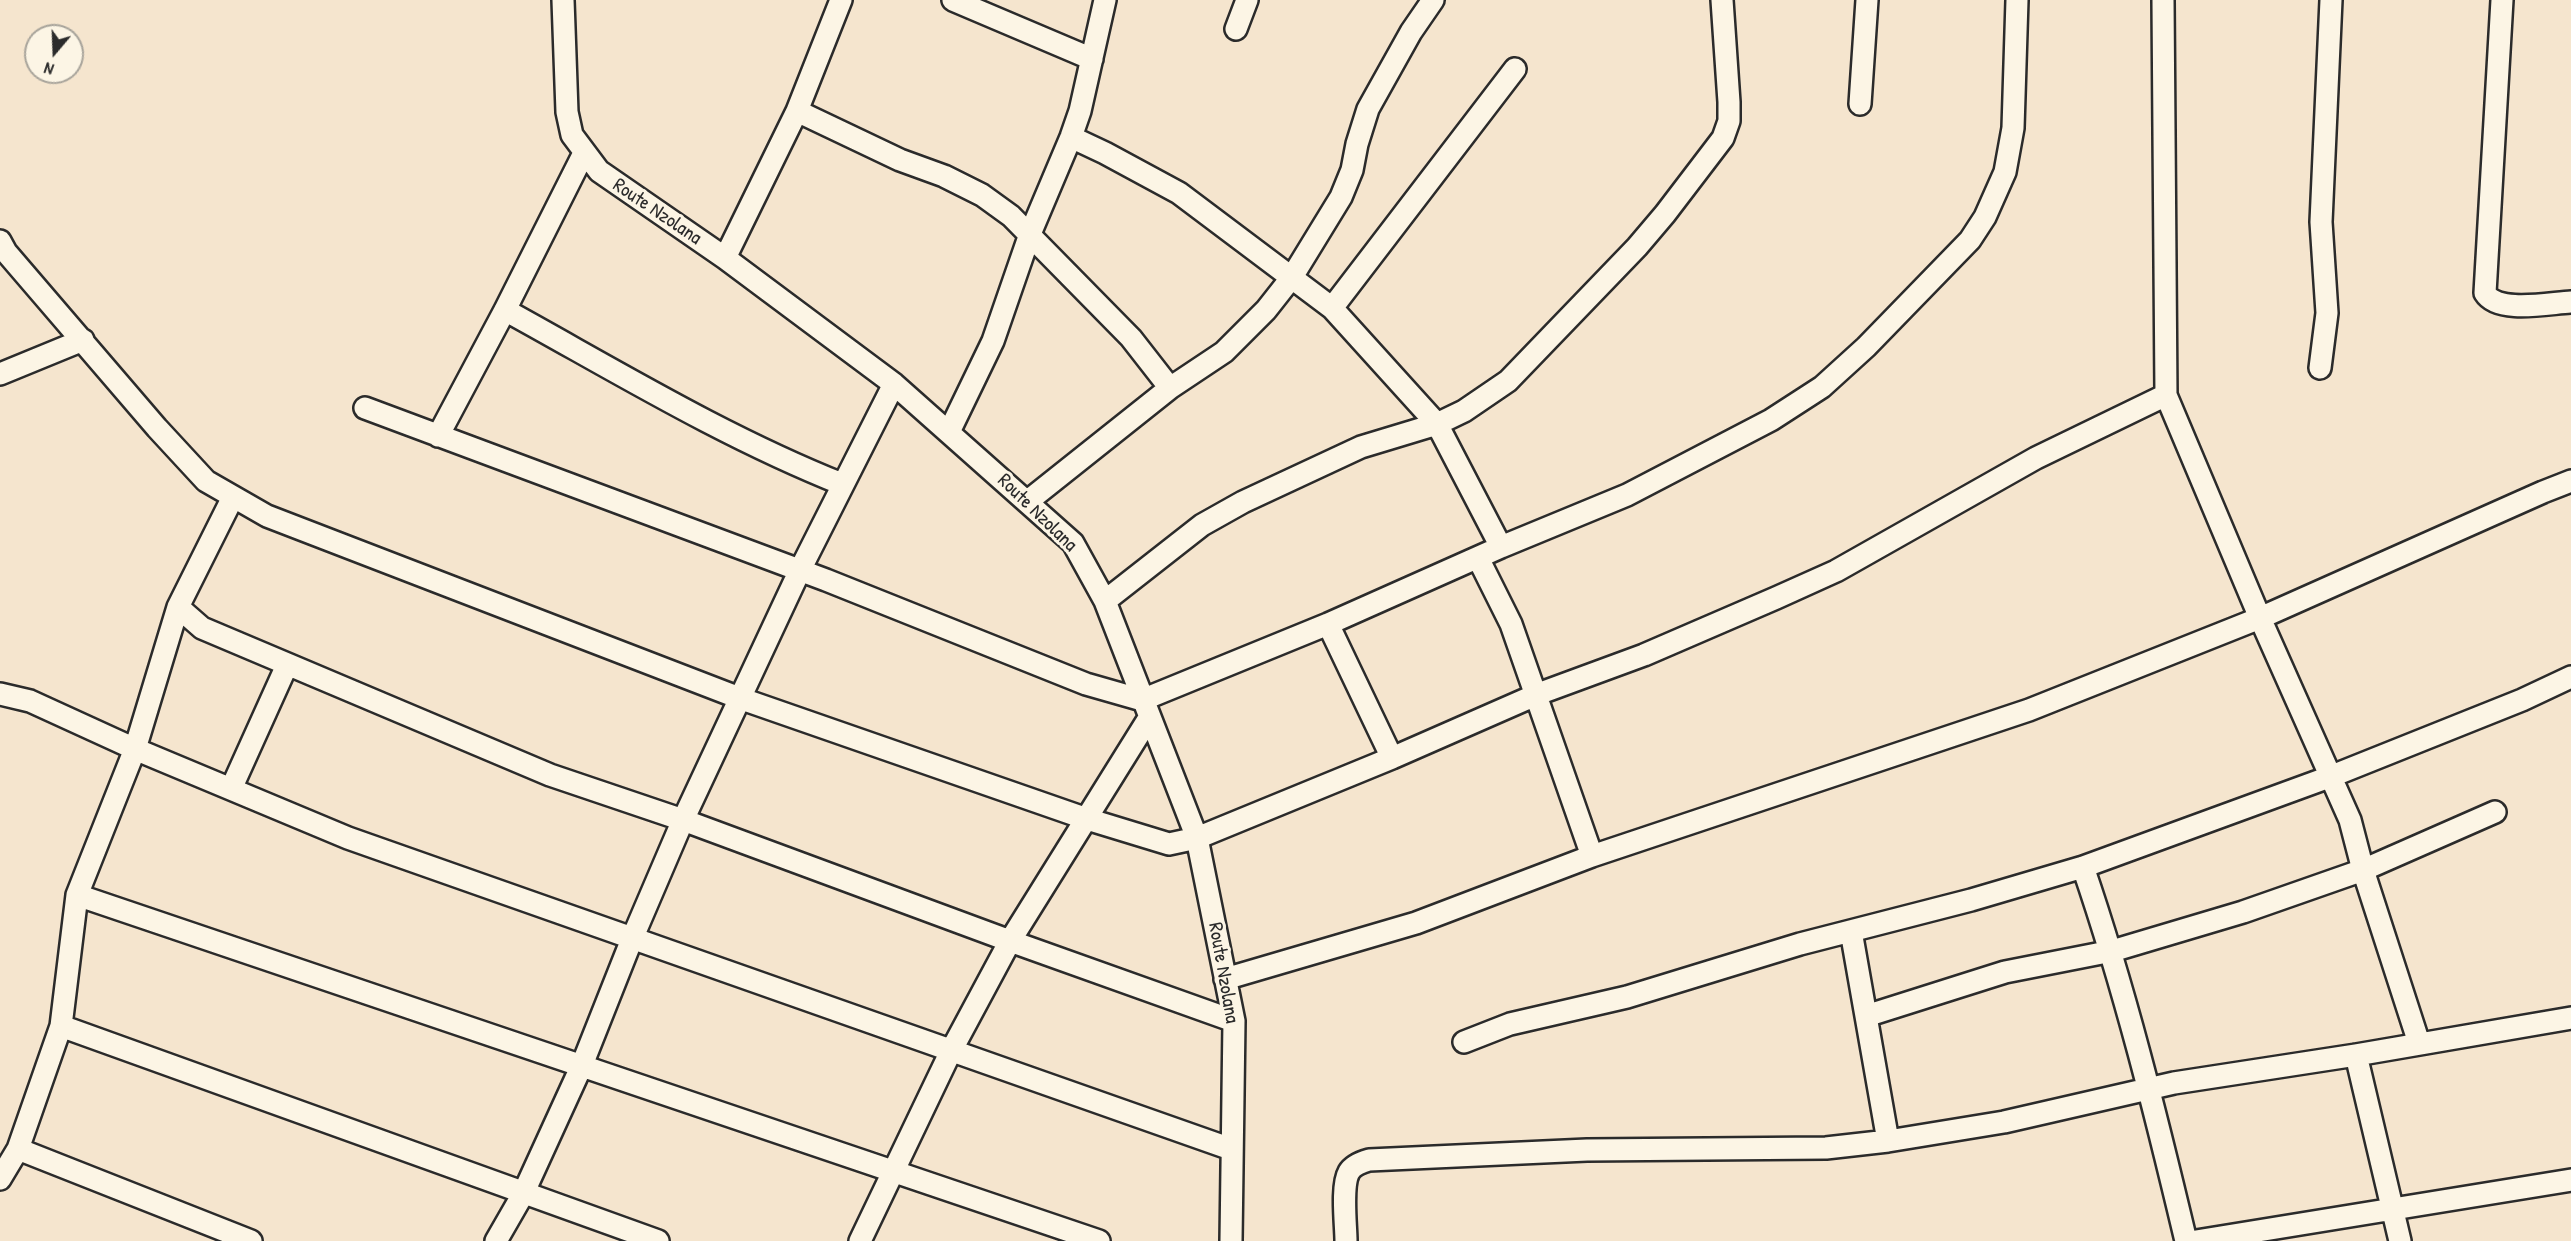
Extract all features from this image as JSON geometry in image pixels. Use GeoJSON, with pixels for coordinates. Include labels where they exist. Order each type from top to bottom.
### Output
{"type":"FeatureCollection","features":[{"type":"Feature","properties":{"kind":"street","name":"Route Nzolana"},"geometry":{"type":"LineString","coordinates":[[563,0],[567,112],[572,135],[599,171],[725,258],[894,384],[1073,543],[1105,601],[1197,838],[1234,1021],[1231,1241]]}},
{"type":"Feature","properties":{"kind":"street"},"geometry":{"type":"LineString","coordinates":[[725,258],[797,111],[841,0]]}},
{"type":"Feature","properties":{"kind":"street"},"geometry":{"type":"LineString","coordinates":[[953,0],[1092,59]]}},
{"type":"Feature","properties":{"kind":"street"},"geometry":{"type":"LineString","coordinates":[[949,432],[993,340],[1030,234],[1071,137],[1080,111],[1105,0]]}},
{"type":"Feature","properties":{"kind":"street"},"geometry":{"type":"LineString","coordinates":[[1236,29],[1247,0]]}},
{"type":"Feature","properties":{"kind":"street"},"geometry":{"type":"LineString","coordinates":[[1028,501],[1170,388],[1224,352],[1266,310],[1292,277],[1341,197],[1352,170],[1368,109],[1411,32],[1433,0]]}},
{"type":"Feature","properties":{"kind":"street"},"geometry":{"type":"LineString","coordinates":[[1105,601],[1203,525],[1242,502],[1361,447],[1437,424],[1464,411],[1508,381],[1637,247],[1723,138],[1729,121],[1729,102],[1722,0]]}},
{"type":"Feature","properties":{"kind":"street"},"geometry":{"type":"LineString","coordinates":[[1860,104],[1867,0]]}},
{"type":"Feature","properties":{"kind":"street"},"geometry":{"type":"LineString","coordinates":[[860,1241],[951,1051],[1010,941],[1087,819],[1145,709],[1501,547],[1627,495],[1771,420],[1822,387],[1866,347],[1970,240],[1985,217],[2005,172],[2013,128],[2017,0]]}},
{"type":"Feature","properties":{"kind":"street"},"geometry":{"type":"LineString","coordinates":[[2163,0],[2166,395],[2260,618],[2350,820],[2363,870],[2419,1043]]}},
{"type":"Feature","properties":{"kind":"street"},"geometry":{"type":"LineString","coordinates":[[2320,368],[2327,313],[2321,222],[2331,0]]}},
{"type":"Feature","properties":{"kind":"street"},"geometry":{"type":"LineString","coordinates":[[2502,0],[2485,293],[2496,303],[2506,305],[2571,302]]}},
{"type":"Feature","properties":{"kind":"street"},"geometry":{"type":"LineString","coordinates":[[1332,308],[1515,69]]}},
{"type":"Feature","properties":{"kind":"street"},"geometry":{"type":"LineString","coordinates":[[797,111],[900,160],[944,176],[982,195],[1011,216],[1131,338],[1170,388]]}},
{"type":"Feature","properties":{"kind":"street"},"geometry":{"type":"LineString","coordinates":[[1071,137],[1179,193],[1332,308],[1437,424],[1501,547]]}},
{"type":"Feature","properties":{"kind":"street"},"geometry":{"type":"LineString","coordinates":[[438,435],[505,310],[584,153]]}},
{"type":"Feature","properties":{"kind":"street"},"geometry":{"type":"LineString","coordinates":[[2,249],[206,482],[278,520],[742,699],[1087,819],[1169,844],[1197,838],[1392,758],[1538,694],[1644,655],[1836,571],[2036,458],[2166,395]]}},
{"type":"Feature","properties":{"kind":"street"},"geometry":{"type":"LineString","coordinates":[[505,310],[734,436],[842,484]]}},
{"type":"Feature","properties":{"kind":"street"},"geometry":{"type":"LineString","coordinates":[[0,374],[83,340]]}},
{"type":"Feature","properties":{"kind":"street"},"geometry":{"type":"LineString","coordinates":[[496,1241],[523,1194],[582,1065],[683,820],[742,699],[800,570],[894,384]]}},
{"type":"Feature","properties":{"kind":"street"},"geometry":{"type":"LineString","coordinates":[[365,408],[800,570],[1145,709]]}},
{"type":"Feature","properties":{"kind":"street"},"geometry":{"type":"LineString","coordinates":[[1225,979],[1416,922],[1592,856],[2029,710],[2260,618],[2571,481]]}},
{"type":"Feature","properties":{"kind":"street"},"geometry":{"type":"LineString","coordinates":[[0,1179],[18,1149],[61,1026],[77,895],[135,749],[178,607],[233,497]]}},
{"type":"Feature","properties":{"kind":"street"},"geometry":{"type":"LineString","coordinates":[[1478,558],[1511,624],[1538,694],[1592,856]]}},
{"type":"Feature","properties":{"kind":"street"},"geometry":{"type":"LineString","coordinates":[[178,607],[202,628],[550,775],[683,820],[1234,1021]]}},
{"type":"Feature","properties":{"kind":"street"},"geometry":{"type":"LineString","coordinates":[[1328,624],[1392,758]]}},
{"type":"Feature","properties":{"kind":"street"},"geometry":{"type":"LineString","coordinates":[[231,789],[287,665]]}},
{"type":"Feature","properties":{"kind":"street"},"geometry":{"type":"LineString","coordinates":[[1464,1041],[1510,1024],[1627,997],[1800,944],[2084,867],[2332,776],[2522,700],[2571,677]]}},
{"type":"Feature","properties":{"kind":"street"},"geometry":{"type":"LineString","coordinates":[[0,694],[30,701],[135,749],[348,838],[1231,1149]]}},
{"type":"Feature","properties":{"kind":"street"},"geometry":{"type":"LineString","coordinates":[[1866,1016],[2005,972],[2112,951],[2243,912],[2363,870],[2495,813]]}},
{"type":"Feature","properties":{"kind":"street"},"geometry":{"type":"LineString","coordinates":[[2084,867],[2112,951],[2150,1090],[2186,1241]]}},
{"type":"Feature","properties":{"kind":"street"},"geometry":{"type":"LineString","coordinates":[[77,895],[1099,1241]]}},
{"type":"Feature","properties":{"kind":"street"},"geometry":{"type":"LineString","coordinates":[[1851,931],[1888,1141]]}},
{"type":"Feature","properties":{"kind":"street"},"geometry":{"type":"LineString","coordinates":[[1346,1241],[1346,1186],[1349,1172],[1357,1164],[1369,1160],[1587,1150],[1826,1148],[1888,1141],[2004,1122],[2174,1083],[2356,1056],[2419,1043],[2571,1018]]}},
{"type":"Feature","properties":{"kind":"street"},"geometry":{"type":"LineString","coordinates":[[61,1026],[658,1241]]}},
{"type":"Feature","properties":{"kind":"street"},"geometry":{"type":"LineString","coordinates":[[2356,1056],[2400,1241]]}},
{"type":"Feature","properties":{"kind":"street"},"geometry":{"type":"LineString","coordinates":[[18,1149],[251,1241]]}},
{"type":"Feature","properties":{"kind":"street"},"geometry":{"type":"LineString","coordinates":[[2196,1241],[2571,1180]]}}]}
